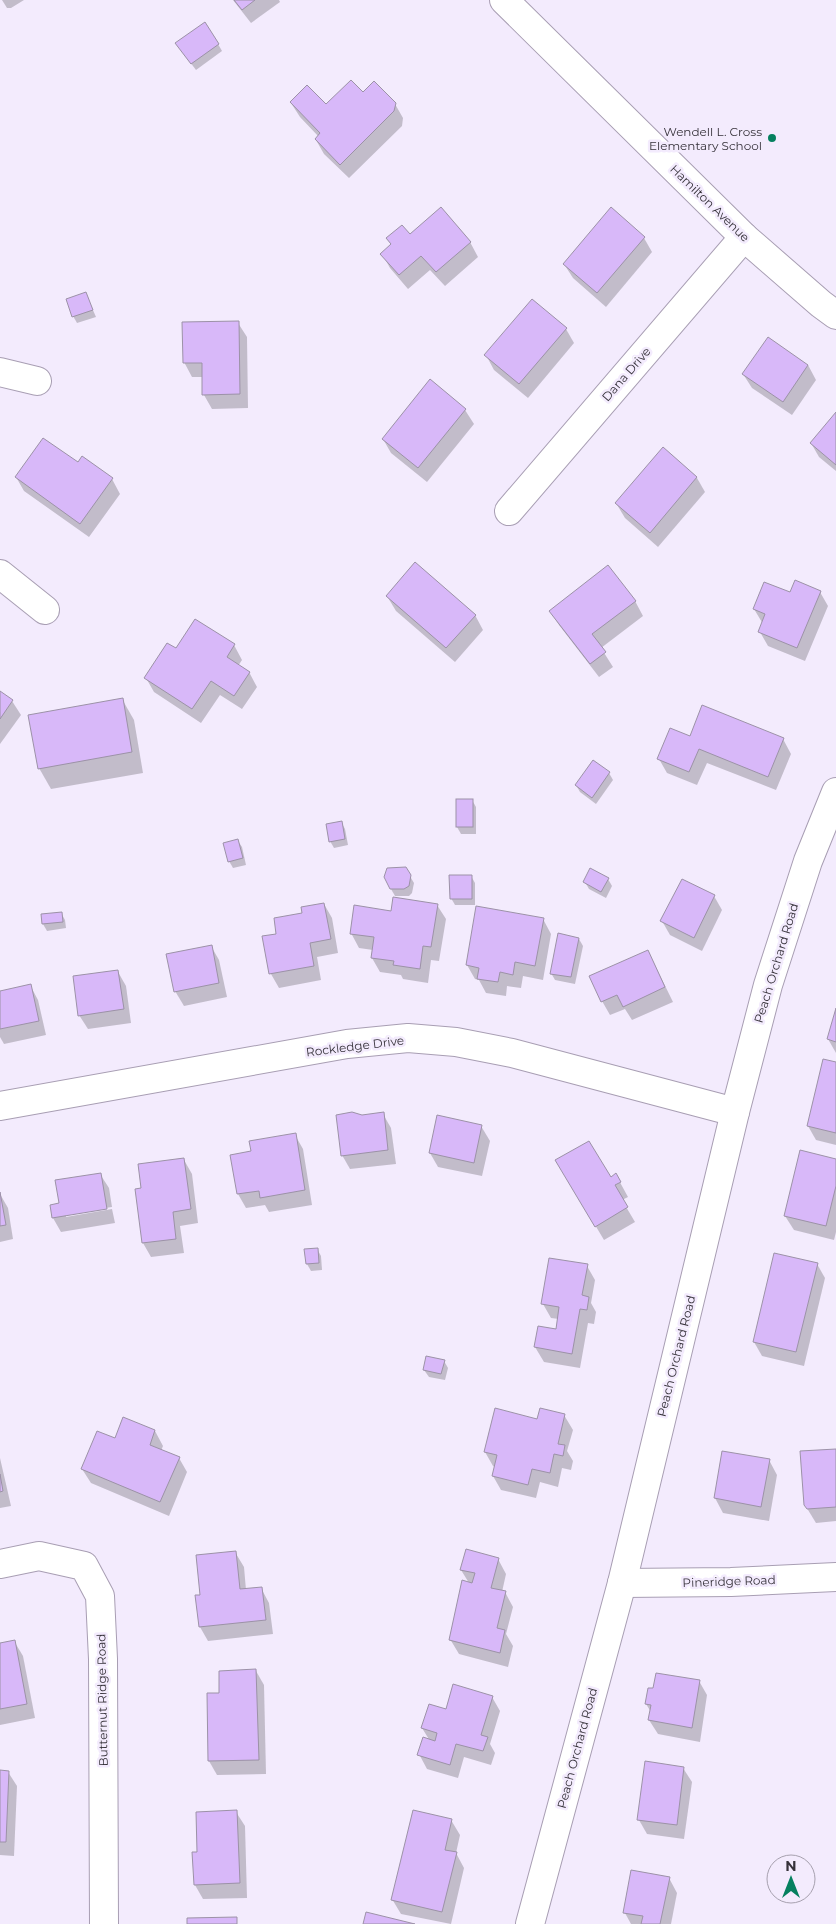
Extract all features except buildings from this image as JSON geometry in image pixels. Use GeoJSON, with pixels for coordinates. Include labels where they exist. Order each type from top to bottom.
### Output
{"type":"FeatureCollection","features":[{"type":"Feature","properties":{"kind":"street","name":"Hamilton Avenue"},"geometry":{"type":"LineString","coordinates":[[504,0],[744,237],[836,315]]}},
{"type":"Feature","properties":{"kind":"street","name":"Dana Drive"},"geometry":{"type":"LineString","coordinates":[[509,510],[744,237]]}},
{"type":"Feature","properties":{"kind":"street"},"geometry":{"type":"LineString","coordinates":[[0,372],[37,380]]}},
{"type":"Feature","properties":{"kind":"street"},"geometry":{"type":"LineString","coordinates":[[0,574],[45,610]]}},
{"type":"Feature","properties":{"kind":"street","name":"Peach Orchard Road"},"geometry":{"type":"LineString","coordinates":[[530,1924],[622,1583],[735,1112],[768,985],[808,861],[836,792]]}},
{"type":"Feature","properties":{"kind":"street","name":"Rockledge Drive"},"geometry":{"type":"LineString","coordinates":[[0,1106],[347,1044],[408,1038],[456,1042],[512,1053],[735,1112]]}},
{"type":"Feature","properties":{"kind":"street","name":"Butternut Ridge Road"},"geometry":{"type":"LineString","coordinates":[[0,1564],[39,1556],[84,1566],[100,1596],[103,1669],[104,1924]]}},
{"type":"Feature","properties":{"kind":"street","name":"Pineridge Road"},"geometry":{"type":"LineString","coordinates":[[622,1583],[731,1582],[836,1577]]}},
{"type":"Feature","properties":{"kind":"place","name":"Wendell L. Cross Elementary School"},"geometry":{"type":"Point","coordinates":[772,138]}}]}
